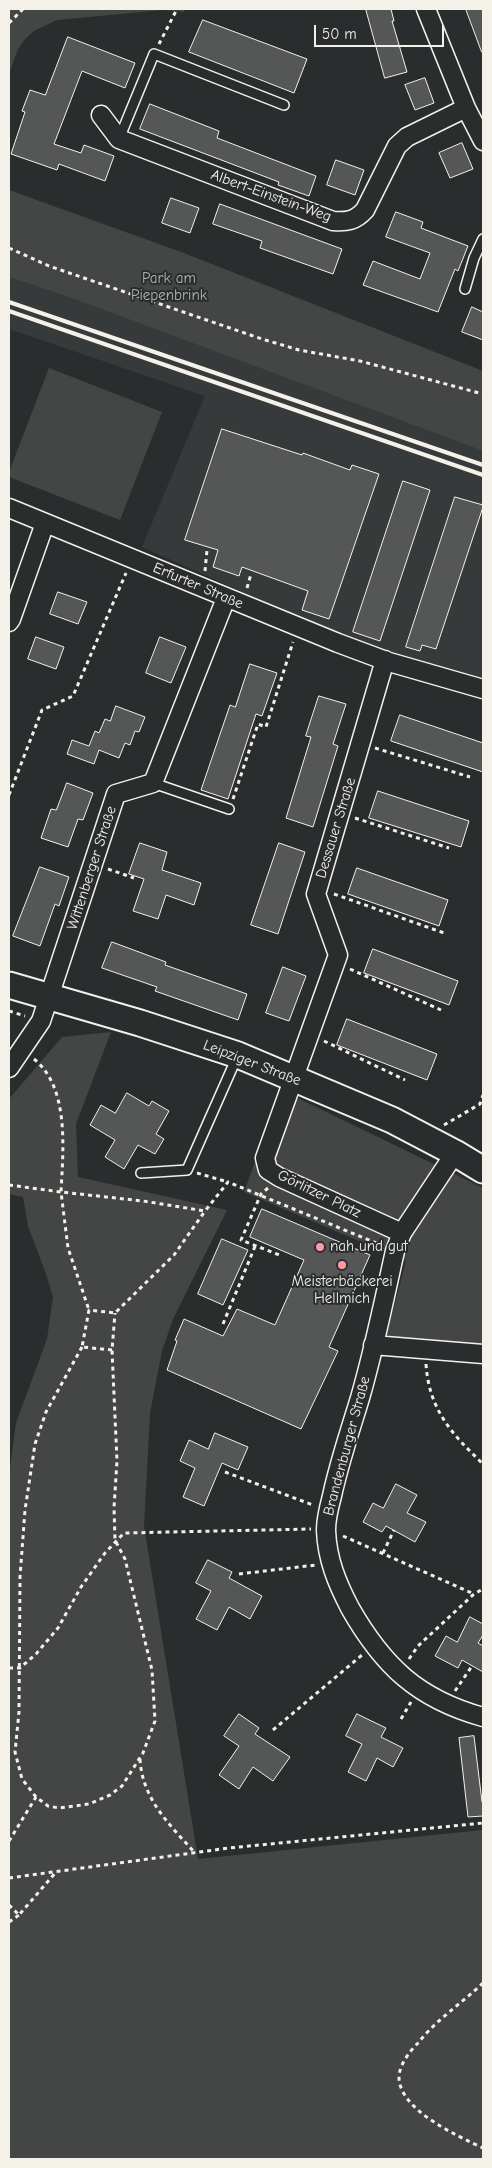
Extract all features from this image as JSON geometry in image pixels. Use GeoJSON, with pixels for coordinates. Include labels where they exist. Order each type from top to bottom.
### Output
{"type":"FeatureCollection","features":[{"type":"Feature","properties":{"kind":"main road","name":"Leipziger Straße"},"geometry":{"type":"LineString","coordinates":[[9,985],[140,1023],[238,1055],[392,1120],[456,1152],[483,1170]]}},
{"type":"Feature","properties":{"kind":"street"},"geometry":{"type":"LineString","coordinates":[[426,9],[466,108],[483,141]]}},
{"type":"Feature","properties":{"kind":"street","name":"Albert-Einstein-Weg"},"geometry":{"type":"LineString","coordinates":[[119,139],[332,220],[347,222],[358,218],[365,210],[397,146],[407,136],[466,108]]}},
{"type":"Feature","properties":{"kind":"street"},"geometry":{"type":"LineString","coordinates":[[101,115],[119,139]]}},
{"type":"Feature","properties":{"kind":"street","name":"Erfurter Straße"},"geometry":{"type":"LineString","coordinates":[[9,508],[226,598],[387,661],[483,688]]}},
{"type":"Feature","properties":{"kind":"street"},"geometry":{"type":"LineString","coordinates":[[9,622],[45,523]]}},
{"type":"Feature","properties":{"kind":"street"},"geometry":{"type":"LineString","coordinates":[[153,784],[226,598]]}},
{"type":"Feature","properties":{"kind":"street","name":"Dessauer Straße"},"geometry":{"type":"LineString","coordinates":[[336,962],[338,955],[316,894],[360,744],[387,661]]}},
{"type":"Feature","properties":{"kind":"street","name":"Wittenberger Straße"},"geometry":{"type":"LineString","coordinates":[[9,1068],[41,1021],[116,794],[153,784]]}},
{"type":"Feature","properties":{"kind":"street"},"geometry":{"type":"LineString","coordinates":[[293,1078],[336,962]]}},
{"type":"Feature","properties":{"kind":"street","name":"Görlitzer Platz"},"geometry":{"type":"LineString","coordinates":[[293,1078],[265,1158],[268,1170],[279,1177],[402,1234]]}},
{"type":"Feature","properties":{"kind":"street","name":"Brandenburger Straße"},"geometry":{"type":"LineString","coordinates":[[456,1152],[402,1234],[395,1251],[361,1394],[341,1459],[328,1511],[326,1529],[330,1563],[340,1589],[373,1646],[399,1674],[446,1704],[483,1717]]}},
{"type":"Feature","properties":{"kind":"street"},"geometry":{"type":"LineString","coordinates":[[373,1345],[483,1354]]}},
{"type":"Feature","properties":{"kind":"lane"},"geometry":{"type":"LineString","coordinates":[[119,139],[154,54],[284,105]]}},
{"type":"Feature","properties":{"kind":"lane"},"geometry":{"type":"LineString","coordinates":[[465,289],[474,258],[483,239]]}},
{"type":"Feature","properties":{"kind":"lane"},"geometry":{"type":"LineString","coordinates":[[153,784],[229,809]]}},
{"type":"Feature","properties":{"kind":"lane"},"geometry":{"type":"LineString","coordinates":[[141,1173],[187,1170],[238,1055]]}},
{"type":"Feature","properties":{"kind":"path"},"geometry":{"type":"LineString","coordinates":[[9,23],[23,9]]}},
{"type":"Feature","properties":{"kind":"path"},"geometry":{"type":"LineString","coordinates":[[154,54],[177,9]]}},
{"type":"Feature","properties":{"kind":"path"},"geometry":{"type":"LineString","coordinates":[[9,248],[49,266],[262,339],[299,350],[360,361],[483,394]]}},
{"type":"Feature","properties":{"kind":"path"},"geometry":{"type":"LineString","coordinates":[[9,795],[42,710],[73,696],[132,558]]}},
{"type":"Feature","properties":{"kind":"path"},"geometry":{"type":"LineString","coordinates":[[229,809],[258,724],[266,727],[289,656]]}},
{"type":"Feature","properties":{"kind":"path"},"geometry":{"type":"LineString","coordinates":[[360,744],[470,777]]}},
{"type":"Feature","properties":{"kind":"path"},"geometry":{"type":"LineString","coordinates":[[340,813],[449,848]]}},
{"type":"Feature","properties":{"kind":"path"},"geometry":{"type":"LineString","coordinates":[[94,864],[134,878]]}},
{"type":"Feature","properties":{"kind":"path"},"geometry":{"type":"LineString","coordinates":[[318,889],[444,933]]}},
{"type":"Feature","properties":{"kind":"path"},"geometry":{"type":"LineString","coordinates":[[336,962],[441,1010]]}},
{"type":"Feature","properties":{"kind":"path"},"geometry":{"type":"LineString","coordinates":[[309,1034],[405,1080]]}},
{"type":"Feature","properties":{"kind":"path"},"geometry":{"type":"LineString","coordinates":[[444,1125],[482,1105],[483,1095]]}},
{"type":"Feature","properties":{"kind":"path"},"geometry":{"type":"LineString","coordinates":[[187,1170],[228,1182]]}},
{"type":"Feature","properties":{"kind":"path"},"geometry":{"type":"LineString","coordinates":[[9,1185],[61,1192],[68,1248],[90,1310],[82,1347],[46,1412],[35,1444],[25,1510],[20,1577],[19,1712],[15,1752],[22,1779],[36,1797],[48,1806],[59,1808],[90,1804],[110,1795],[122,1786],[140,1758],[154,1721],[152,1670],[125,1559],[115,1540],[114,1508],[118,1461],[112,1350],[115,1313],[174,1255],[205,1211]]}},
{"type":"Feature","properties":{"kind":"path"},"geometry":{"type":"LineString","coordinates":[[261,1194],[241,1240],[256,1244],[282,1256]]}},
{"type":"Feature","properties":{"kind":"path"},"geometry":{"type":"LineString","coordinates":[[223,1324],[256,1244]]}},
{"type":"Feature","properties":{"kind":"path"},"geometry":{"type":"LineString","coordinates":[[90,1310],[115,1313]]}},
{"type":"Feature","properties":{"kind":"path"},"geometry":{"type":"LineString","coordinates":[[82,1347],[112,1350]]}},
{"type":"Feature","properties":{"kind":"path"},"geometry":{"type":"LineString","coordinates":[[424,1350],[427,1379],[433,1400],[445,1424],[483,1464]]}},
{"type":"Feature","properties":{"kind":"path"},"geometry":{"type":"LineString","coordinates":[[225,1472],[328,1511]]}},
{"type":"Feature","properties":{"kind":"path"},"geometry":{"type":"LineString","coordinates":[[9,1668],[20,1668],[36,1654],[58,1628],[81,1586],[115,1540],[124,1533],[326,1529],[474,1594]]}},
{"type":"Feature","properties":{"kind":"path"},"geometry":{"type":"LineString","coordinates":[[383,1553],[394,1530]]}},
{"type":"Feature","properties":{"kind":"path"},"geometry":{"type":"LineString","coordinates":[[239,1574],[330,1563]]}},
{"type":"Feature","properties":{"kind":"path"},"geometry":{"type":"LineString","coordinates":[[399,1674],[418,1646],[474,1594],[483,1590]]}},
{"type":"Feature","properties":{"kind":"path"},"geometry":{"type":"LineString","coordinates":[[273,1730],[373,1646]]}},
{"type":"Feature","properties":{"kind":"path"},"geometry":{"type":"LineString","coordinates":[[446,1704],[472,1666]]}},
{"type":"Feature","properties":{"kind":"path"},"geometry":{"type":"LineString","coordinates":[[140,1758],[141,1772],[155,1806],[165,1822],[195,1853]]}},
{"type":"Feature","properties":{"kind":"path"},"geometry":{"type":"LineString","coordinates":[[9,1841],[36,1797]]}},
{"type":"Feature","properties":{"kind":"path"},"geometry":{"type":"LineString","coordinates":[[9,1878],[229,1848],[483,1823]]}},
{"type":"Feature","properties":{"kind":"path"},"geometry":{"type":"LineString","coordinates":[[9,1922],[19,1914],[57,1872]]}},
{"type":"Feature","properties":{"kind":"path"},"geometry":{"type":"LineString","coordinates":[[9,1905],[19,1914]]}},
{"type":"Feature","properties":{"kind":"path"},"geometry":{"type":"LineString","coordinates":[[483,1983],[418,2042],[403,2063],[399,2076],[408,2100],[424,2115],[450,2132],[483,2148]]}},
{"type":"Feature","properties":{"kind":"shaded area"},"geometry":{"type":"Polygon","coordinates":[[[9,277],[74,299],[483,451],[483,679],[409,659],[303,619],[142,547],[205,396],[9,329],[9,277]]]}},
{"type":"Feature","properties":{"kind":"green space"},"geometry":{"type":"Polygon","coordinates":[[[9,9],[185,9],[184,12],[162,10],[57,20],[34,31],[25,39],[18,49],[9,74],[9,9]]]}},
{"type":"Feature","properties":{"kind":"green space","name":"Park am Piepenbrink"},"geometry":{"type":"Polygon","coordinates":[[[9,190],[184,253],[483,371],[483,451],[74,299],[9,277],[9,190]]]}},
{"type":"Feature","properties":{"kind":"green space"},"geometry":{"type":"Polygon","coordinates":[[[49,368],[162,412],[120,520],[9,477],[9,472],[49,368]]]}},
{"type":"Feature","properties":{"kind":"green space"},"geometry":{"type":"Polygon","coordinates":[[[111,1032],[76,1124],[78,1177],[227,1210],[173,1319],[162,1351],[150,1413],[144,1526],[198,1859],[483,1830],[483,2159],[9,2159],[9,1476],[16,1423],[47,1339],[53,1297],[28,1226],[23,1197],[9,1194],[9,1099],[62,1037],[111,1032]]]}},
{"type":"Feature","properties":{"kind":"green space"},"geometry":{"type":"Polygon","coordinates":[[[281,1090],[483,1188],[483,1344],[385,1341],[406,1261],[244,1192],[281,1090]]]}},
{"type":"Feature","properties":{"kind":"building"},"geometry":{"type":"Polygon","coordinates":[[[366,9],[391,9],[394,21],[392,21],[407,72],[385,78],[366,9]]]}},
{"type":"Feature","properties":{"kind":"building"},"geometry":{"type":"Polygon","coordinates":[[[466,9],[483,9],[483,52],[482,52],[466,9]]]}},
{"type":"Feature","properties":{"kind":"building"},"geometry":{"type":"Polygon","coordinates":[[[203,20],[307,59],[294,93],[189,52],[203,20]]]}},
{"type":"Feature","properties":{"kind":"building"},"geometry":{"type":"Polygon","coordinates":[[[68,37],[135,63],[125,88],[82,71],[54,144],[81,153],[84,145],[114,156],[105,181],[59,164],[57,170],[11,154],[25,112],[22,111],[30,90],[45,95],[68,37]]]}},
{"type":"Feature","properties":{"kind":"building"},"geometry":{"type":"Polygon","coordinates":[[[425,78],[434,103],[415,110],[405,85],[425,78]]]}},
{"type":"Feature","properties":{"kind":"building"},"geometry":{"type":"Polygon","coordinates":[[[150,104],[219,131],[217,138],[316,176],[309,196],[278,185],[279,182],[140,129],[150,104]]]}},
{"type":"Feature","properties":{"kind":"building"},"geometry":{"type":"Polygon","coordinates":[[[462,143],[473,169],[450,178],[439,153],[462,143]]]}},
{"type":"Feature","properties":{"kind":"building"},"geometry":{"type":"Polygon","coordinates":[[[336,160],[364,170],[355,195],[327,185],[336,160]]]}},
{"type":"Feature","properties":{"kind":"building"},"geometry":{"type":"Polygon","coordinates":[[[171,198],[199,208],[190,233],[162,223],[171,198]]]}},
{"type":"Feature","properties":{"kind":"building"},"geometry":{"type":"Polygon","coordinates":[[[220,204],[342,249],[333,274],[260,248],[262,241],[213,224],[220,204]]]}},
{"type":"Feature","properties":{"kind":"building"},"geometry":{"type":"Polygon","coordinates":[[[396,212],[423,222],[421,228],[468,246],[458,271],[455,269],[438,312],[363,285],[373,261],[420,279],[430,253],[386,237],[396,212]]]}},
{"type":"Feature","properties":{"kind":"building"},"geometry":{"type":"Polygon","coordinates":[[[472,307],[483,312],[483,340],[462,332],[472,307]]]}},
{"type":"Feature","properties":{"kind":"building"},"geometry":{"type":"Polygon","coordinates":[[[222,429],[302,455],[303,453],[350,470],[352,465],[379,474],[329,619],[302,610],[308,591],[242,567],[239,576],[213,567],[218,550],[185,540],[222,429]]]}},
{"type":"Feature","properties":{"kind":"building"},"geometry":{"type":"Polygon","coordinates":[[[403,481],[430,490],[380,641],[353,632],[403,481]]]}},
{"type":"Feature","properties":{"kind":"building"},"geometry":{"type":"Polygon","coordinates":[[[455,497],[483,505],[483,507],[436,649],[422,645],[420,651],[406,647],[455,497]]]}},
{"type":"Feature","properties":{"kind":"building"},"geometry":{"type":"Polygon","coordinates":[[[58,592],[87,602],[78,624],[50,614],[58,592]]]}},
{"type":"Feature","properties":{"kind":"building"},"geometry":{"type":"Polygon","coordinates":[[[36,637],[64,647],[56,669],[28,659],[36,637]]]}},
{"type":"Feature","properties":{"kind":"building"},"geometry":{"type":"Polygon","coordinates":[[[160,637],[186,647],[171,683],[146,673],[160,637]]]}},
{"type":"Feature","properties":{"kind":"building"},"geometry":{"type":"Polygon","coordinates":[[[250,664],[277,673],[262,716],[256,714],[228,799],[201,790],[230,705],[235,707],[250,664]]]}},
{"type":"Feature","properties":{"kind":"building"},"geometry":{"type":"Polygon","coordinates":[[[319,696],[346,704],[333,744],[338,746],[313,827],[286,818],[311,737],[306,736],[319,696]]]}},
{"type":"Feature","properties":{"kind":"building"},"geometry":{"type":"Polygon","coordinates":[[[116,706],[145,717],[139,732],[135,731],[130,745],[125,743],[119,758],[99,750],[94,764],[67,754],[72,740],[89,746],[95,731],[99,733],[105,719],[110,721],[116,706]]]}},
{"type":"Feature","properties":{"kind":"building"},"geometry":{"type":"Polygon","coordinates":[[[400,715],[483,743],[483,772],[391,741],[400,715]]]}},
{"type":"Feature","properties":{"kind":"building"},"geometry":{"type":"Polygon","coordinates":[[[67,783],[93,793],[83,820],[78,819],[68,847],[41,838],[51,809],[56,810],[67,783]]]}},
{"type":"Feature","properties":{"kind":"building"},"geometry":{"type":"Polygon","coordinates":[[[378,791],[469,821],[461,847],[369,818],[378,791]]]}},
{"type":"Feature","properties":{"kind":"building"},"geometry":{"type":"Polygon","coordinates":[[[140,843],[167,852],[162,870],[201,883],[194,905],[166,895],[158,919],[133,911],[144,879],[129,874],[140,843]]]}},
{"type":"Feature","properties":{"kind":"building"},"geometry":{"type":"Polygon","coordinates":[[[279,843],[305,852],[278,934],[251,925],[279,843]]]}},
{"type":"Feature","properties":{"kind":"building"},"geometry":{"type":"Polygon","coordinates":[[[40,867],[69,877],[59,906],[55,904],[40,946],[13,936],[40,867]]]}},
{"type":"Feature","properties":{"kind":"building"},"geometry":{"type":"Polygon","coordinates":[[[357,868],[448,900],[439,926],[348,894],[357,868]]]}},
{"type":"Feature","properties":{"kind":"building"},"geometry":{"type":"Polygon","coordinates":[[[112,942],[166,962],[165,965],[247,994],[238,1020],[155,991],[157,987],[102,968],[112,942]]]}},
{"type":"Feature","properties":{"kind":"building"},"geometry":{"type":"Polygon","coordinates":[[[373,949],[458,981],[449,1005],[364,973],[373,949]]]}},
{"type":"Feature","properties":{"kind":"building"},"geometry":{"type":"Polygon","coordinates":[[[283,967],[306,976],[289,1021],[266,1013],[283,967]]]}},
{"type":"Feature","properties":{"kind":"building"},"geometry":{"type":"Polygon","coordinates":[[[347,1019],[437,1054],[427,1080],[337,1045],[347,1019]]]}},
{"type":"Feature","properties":{"kind":"building"},"geometry":{"type":"Polygon","coordinates":[[[127,1093],[149,1106],[152,1101],[169,1111],[156,1134],[164,1139],[155,1154],[138,1145],[124,1169],[105,1157],[115,1140],[90,1125],[101,1105],[115,1113],[127,1093]]]}},
{"type":"Feature","properties":{"kind":"building"},"geometry":{"type":"Polygon","coordinates":[[[262,1209],[370,1255],[329,1347],[338,1351],[301,1429],[167,1370],[177,1341],[175,1340],[184,1319],[223,1336],[237,1309],[275,1325],[304,1260],[250,1237],[262,1209]]]}},
{"type":"Feature","properties":{"kind":"building"},"geometry":{"type":"Polygon","coordinates":[[[222,1239],[248,1250],[223,1305],[198,1294],[222,1239]]]}},
{"type":"Feature","properties":{"kind":"building"},"geometry":{"type":"Polygon","coordinates":[[[215,1433],[248,1447],[238,1470],[222,1463],[204,1506],[183,1497],[195,1468],[180,1461],[189,1440],[208,1449],[215,1433]]]}},
{"type":"Feature","properties":{"kind":"building"},"geometry":{"type":"Polygon","coordinates":[[[396,1484],[417,1495],[407,1513],[426,1522],[415,1542],[386,1526],[382,1532],[363,1522],[373,1503],[383,1508],[396,1484]]]}},
{"type":"Feature","properties":{"kind":"building"},"geometry":{"type":"Polygon","coordinates":[[[208,1560],[232,1572],[229,1578],[262,1596],[250,1619],[229,1607],[217,1630],[196,1619],[211,1591],[196,1583],[208,1560]]]}},
{"type":"Feature","properties":{"kind":"building"},"geometry":{"type":"Polygon","coordinates":[[[470,1617],[483,1624],[483,1635],[478,1643],[483,1646],[483,1672],[462,1660],[458,1668],[435,1656],[446,1636],[457,1642],[470,1617]]]}},
{"type":"Feature","properties":{"kind":"building"},"geometry":{"type":"Polygon","coordinates":[[[239,1714],[259,1728],[255,1734],[290,1757],[273,1781],[253,1767],[239,1789],[219,1775],[239,1746],[224,1736],[239,1714]]]}},
{"type":"Feature","properties":{"kind":"building"},"geometry":{"type":"Polygon","coordinates":[[[357,1714],[386,1728],[381,1737],[403,1748],[393,1767],[377,1758],[366,1781],[348,1772],[362,1744],[346,1736],[357,1714]]]}},
{"type":"Feature","properties":{"kind":"building"},"geometry":{"type":"Polygon","coordinates":[[[474,1736],[483,1802],[483,1816],[468,1817],[459,1738],[474,1736]]]}},
{"type":"Feature","properties":{"kind":"railway"},"geometry":{"type":"LineString","coordinates":[[9,302],[483,465]]}},
{"type":"Feature","properties":{"kind":"railway"},"geometry":{"type":"LineString","coordinates":[[9,311],[483,475]]}},
{"type":"Feature","properties":{"kind":"place","name":"nah und gut"},"geometry":{"type":"Point","coordinates":[320,1247]}},
{"type":"Feature","properties":{"kind":"place","name":"Meisterbäckerei Hellmich"},"geometry":{"type":"Point","coordinates":[342,1265]}}]}
